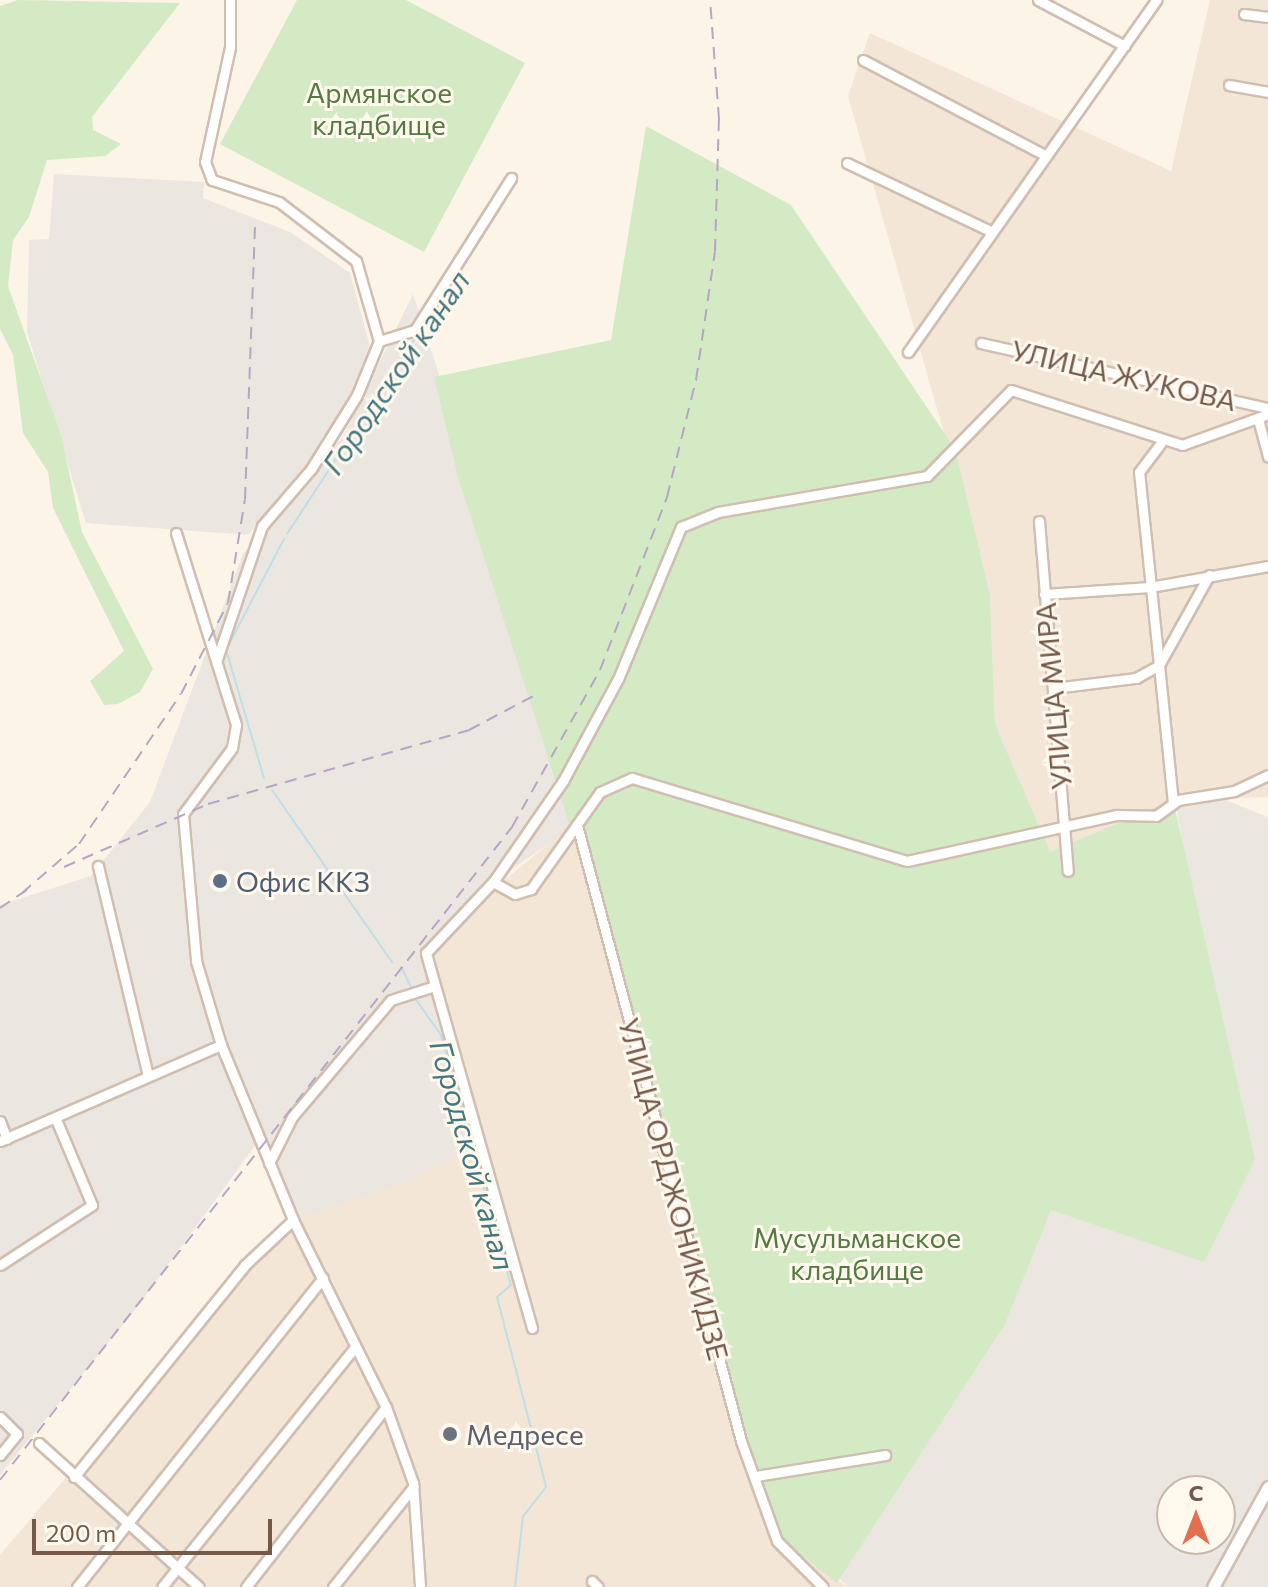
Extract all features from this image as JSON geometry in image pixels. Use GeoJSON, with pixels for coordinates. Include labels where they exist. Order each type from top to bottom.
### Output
{"type":"FeatureCollection","features":[{"type":"Feature","properties":{"kind":"street"},"geometry":{"type":"LineString","coordinates":[[217,659],[262,526],[311,469],[357,395],[379,341],[356,261],[279,202],[212,180],[205,162],[230,47],[230,0]]}},
{"type":"Feature","properties":{"kind":"street"},"geometry":{"type":"LineString","coordinates":[[1038,0],[1125,46]]}},
{"type":"Feature","properties":{"kind":"street"},"geometry":{"type":"LineString","coordinates":[[908,352],[988,230],[1156,0]]}},
{"type":"Feature","properties":{"kind":"street"},"geometry":{"type":"LineString","coordinates":[[1244,14],[1268,17]]}},
{"type":"Feature","properties":{"kind":"street"},"geometry":{"type":"LineString","coordinates":[[863,60],[1045,155]]}},
{"type":"Feature","properties":{"kind":"street"},"geometry":{"type":"LineString","coordinates":[[1229,85],[1268,92]]}},
{"type":"Feature","properties":{"kind":"street"},"geometry":{"type":"LineString","coordinates":[[847,163],[988,230]]}},
{"type":"Feature","properties":{"kind":"street"},"geometry":{"type":"LineString","coordinates":[[379,341],[415,330],[511,178]]}},
{"type":"Feature","properties":{"kind":"street","name":"УЛИЦА ЖУКОВА"},"geometry":{"type":"LineString","coordinates":[[981,343],[1268,408]]}},
{"type":"Feature","properties":{"kind":"street","name":"УЛИЦА ЖУКОВА"},"geometry":{"type":"LineString","coordinates":[[493,882],[554,794],[618,679],[681,527],[718,512],[917,480],[957,447],[1011,390],[1161,443],[1202,442],[1268,414]]}},
{"type":"Feature","properties":{"kind":"street"},"geometry":{"type":"LineString","coordinates":[[1258,419],[1268,457]]}},
{"type":"Feature","properties":{"kind":"street"},"geometry":{"type":"LineString","coordinates":[[1161,443],[1139,472],[1159,665],[1159,694],[1173,803]]}},
{"type":"Feature","properties":{"kind":"street","name":"УЛИЦА МИРА"},"geometry":{"type":"LineString","coordinates":[[1039,521],[1068,871]]}},
{"type":"Feature","properties":{"kind":"street"},"geometry":{"type":"LineString","coordinates":[[176,533],[236,725],[232,748],[187,805],[180,841],[196,961],[221,1045],[293,1220],[386,1407],[414,1486],[420,1587]]}},
{"type":"Feature","properties":{"kind":"street"},"geometry":{"type":"LineString","coordinates":[[1044,594],[1150,587],[1268,566]]}},
{"type":"Feature","properties":{"kind":"street"},"geometry":{"type":"LineString","coordinates":[[1054,688],[1136,678],[1159,665],[1209,575]]}},
{"type":"Feature","properties":{"kind":"street"},"geometry":{"type":"LineString","coordinates":[[1136,678],[1159,694]]}},
{"type":"Feature","properties":{"kind":"street"},"geometry":{"type":"LineString","coordinates":[[532,1328],[426,953],[493,882],[515,894],[531,889],[600,792],[632,778],[907,861],[1127,814],[1156,816],[1173,803],[1234,791],[1268,775]]}},
{"type":"Feature","properties":{"kind":"street","name":"УЛИЦА ОРДЖОНИКИДЗЕ"},"geometry":{"type":"LineString","coordinates":[[577,825],[680,1200],[694,1285],[783,1549],[823,1587]]}},
{"type":"Feature","properties":{"kind":"street"},"geometry":{"type":"LineString","coordinates":[[98,866],[147,1072]]}},
{"type":"Feature","properties":{"kind":"street"},"geometry":{"type":"LineString","coordinates":[[269,1163],[292,1117],[391,1000],[435,986]]}},
{"type":"Feature","properties":{"kind":"street"},"geometry":{"type":"LineString","coordinates":[[0,1121],[4,1140],[147,1072],[221,1045]]}},
{"type":"Feature","properties":{"kind":"street"},"geometry":{"type":"LineString","coordinates":[[0,1265],[92,1205],[55,1117]]}},
{"type":"Feature","properties":{"kind":"street"},"geometry":{"type":"LineString","coordinates":[[74,1477],[245,1265],[293,1220]]}},
{"type":"Feature","properties":{"kind":"street"},"geometry":{"type":"LineString","coordinates":[[77,1587],[128,1527],[323,1278]]}},
{"type":"Feature","properties":{"kind":"street"},"geometry":{"type":"LineString","coordinates":[[162,1587],[355,1347]]}},
{"type":"Feature","properties":{"kind":"street"},"geometry":{"type":"LineString","coordinates":[[246,1587],[386,1407]]}},
{"type":"Feature","properties":{"kind":"street"},"geometry":{"type":"LineString","coordinates":[[0,1417],[17,1434],[0,1455]]}},
{"type":"Feature","properties":{"kind":"street"},"geometry":{"type":"LineString","coordinates":[[39,1443],[128,1527],[199,1587]]}},
{"type":"Feature","properties":{"kind":"street"},"geometry":{"type":"LineString","coordinates":[[756,1476],[885,1455]]}},
{"type":"Feature","properties":{"kind":"street"},"geometry":{"type":"LineString","coordinates":[[333,1587],[414,1486]]}},
{"type":"Feature","properties":{"kind":"street"},"geometry":{"type":"LineString","coordinates":[[1213,1587],[1268,1487]]}},
{"type":"Feature","properties":{"kind":"shaded area"},"geometry":{"type":"Polygon","coordinates":[[[1210,0],[1268,0],[1268,797],[1173,800],[1050,853],[995,724],[990,595],[848,96],[870,33],[1171,171],[1210,0]]]}},
{"type":"Feature","properties":{"kind":"shaded area"},"geometry":{"type":"Polygon","coordinates":[[[54,174],[204,182],[203,198],[290,232],[350,273],[372,354],[335,429],[248,535],[86,523],[27,332],[29,240],[49,239],[54,174]]]}},
{"type":"Feature","properties":{"kind":"shaded area"},"geometry":{"type":"Polygon","coordinates":[[[413,294],[583,820],[493,882],[426,953],[479,1145],[392,1187],[293,1220],[257,1143],[133,1313],[0,1475],[0,905],[91,876],[150,802],[243,554],[343,437],[413,294]]]}},
{"type":"Feature","properties":{"kind":"shaded area"},"geometry":{"type":"Polygon","coordinates":[[[1223,799],[1268,817],[1268,1587],[849,1587],[836,1576],[1041,1203],[1240,1156],[1175,801],[1223,799]]]}},
{"type":"Feature","properties":{"kind":"shaded area"},"geometry":{"type":"Polygon","coordinates":[[[581,817],[766,1497],[806,1559],[848,1587],[0,1587],[0,1555],[290,1214],[420,950],[581,817]]]}},
{"type":"Feature","properties":{"kind":"green space"},"geometry":{"type":"Polygon","coordinates":[[[18,0],[180,3],[92,117],[93,130],[121,144],[105,156],[47,160],[29,217],[13,240],[8,286],[61,435],[82,532],[153,669],[140,692],[118,704],[104,705],[90,681],[124,651],[53,508],[48,472],[23,433],[13,355],[0,329],[0,6],[18,0]]]}},
{"type":"Feature","properties":{"kind":"green space","name":"Армянское кладбище"},"geometry":{"type":"Polygon","coordinates":[[[297,0],[406,0],[525,63],[424,252],[220,144],[297,0]]]}},
{"type":"Feature","properties":{"kind":"green space","name":"Мусульманское кладбище"},"geometry":{"type":"Polygon","coordinates":[[[646,126],[791,205],[955,449],[990,595],[995,724],[1050,852],[1173,800],[1255,1159],[1204,1262],[1051,1210],[1005,1324],[837,1583],[768,1529],[611,954],[458,477],[434,377],[611,340],[646,126]]]}},
{"type":"Feature","properties":{"kind":"waterway","name":"Городской канал"},"geometry":{"type":"LineString","coordinates":[[287,534],[500,209]]}},
{"type":"Feature","properties":{"kind":"waterway","name":"Городской канал"},"geometry":{"type":"LineString","coordinates":[[264,778],[226,650],[284,539]]}},
{"type":"Feature","properties":{"kind":"waterway","name":"Городской канал"},"geometry":{"type":"LineString","coordinates":[[272,790],[392,962]]}},
{"type":"Feature","properties":{"kind":"waterway","name":"Городской канал"},"geometry":{"type":"LineString","coordinates":[[401,967],[412,989]]}},
{"type":"Feature","properties":{"kind":"waterway","name":"Городской канал"},"geometry":{"type":"LineString","coordinates":[[414,997],[441,1035],[511,1285],[497,1297],[546,1487],[523,1516],[515,1587]]}},
{"type":"Feature","properties":{"kind":"railway"},"geometry":{"type":"LineString","coordinates":[[0,1480],[512,827],[600,670],[667,497],[696,380],[715,251],[719,119],[710,0]]}},
{"type":"Feature","properties":{"kind":"railway"},"geometry":{"type":"LineString","coordinates":[[22,893],[79,844],[181,694],[228,603],[245,499],[255,225]]}},
{"type":"Feature","properties":{"kind":"railway"},"geometry":{"type":"LineString","coordinates":[[64,867],[208,804],[469,730],[539,693]]}},
{"type":"Feature","properties":{"kind":"railway"},"geometry":{"type":"LineString","coordinates":[[0,908],[30,888]]}},
{"type":"Feature","properties":{"kind":"place","name":"Офис ККЗ"},"geometry":{"type":"Point","coordinates":[220,881]}},
{"type":"Feature","properties":{"kind":"place","name":"Медресе"},"geometry":{"type":"Point","coordinates":[450,1434]}}]}
